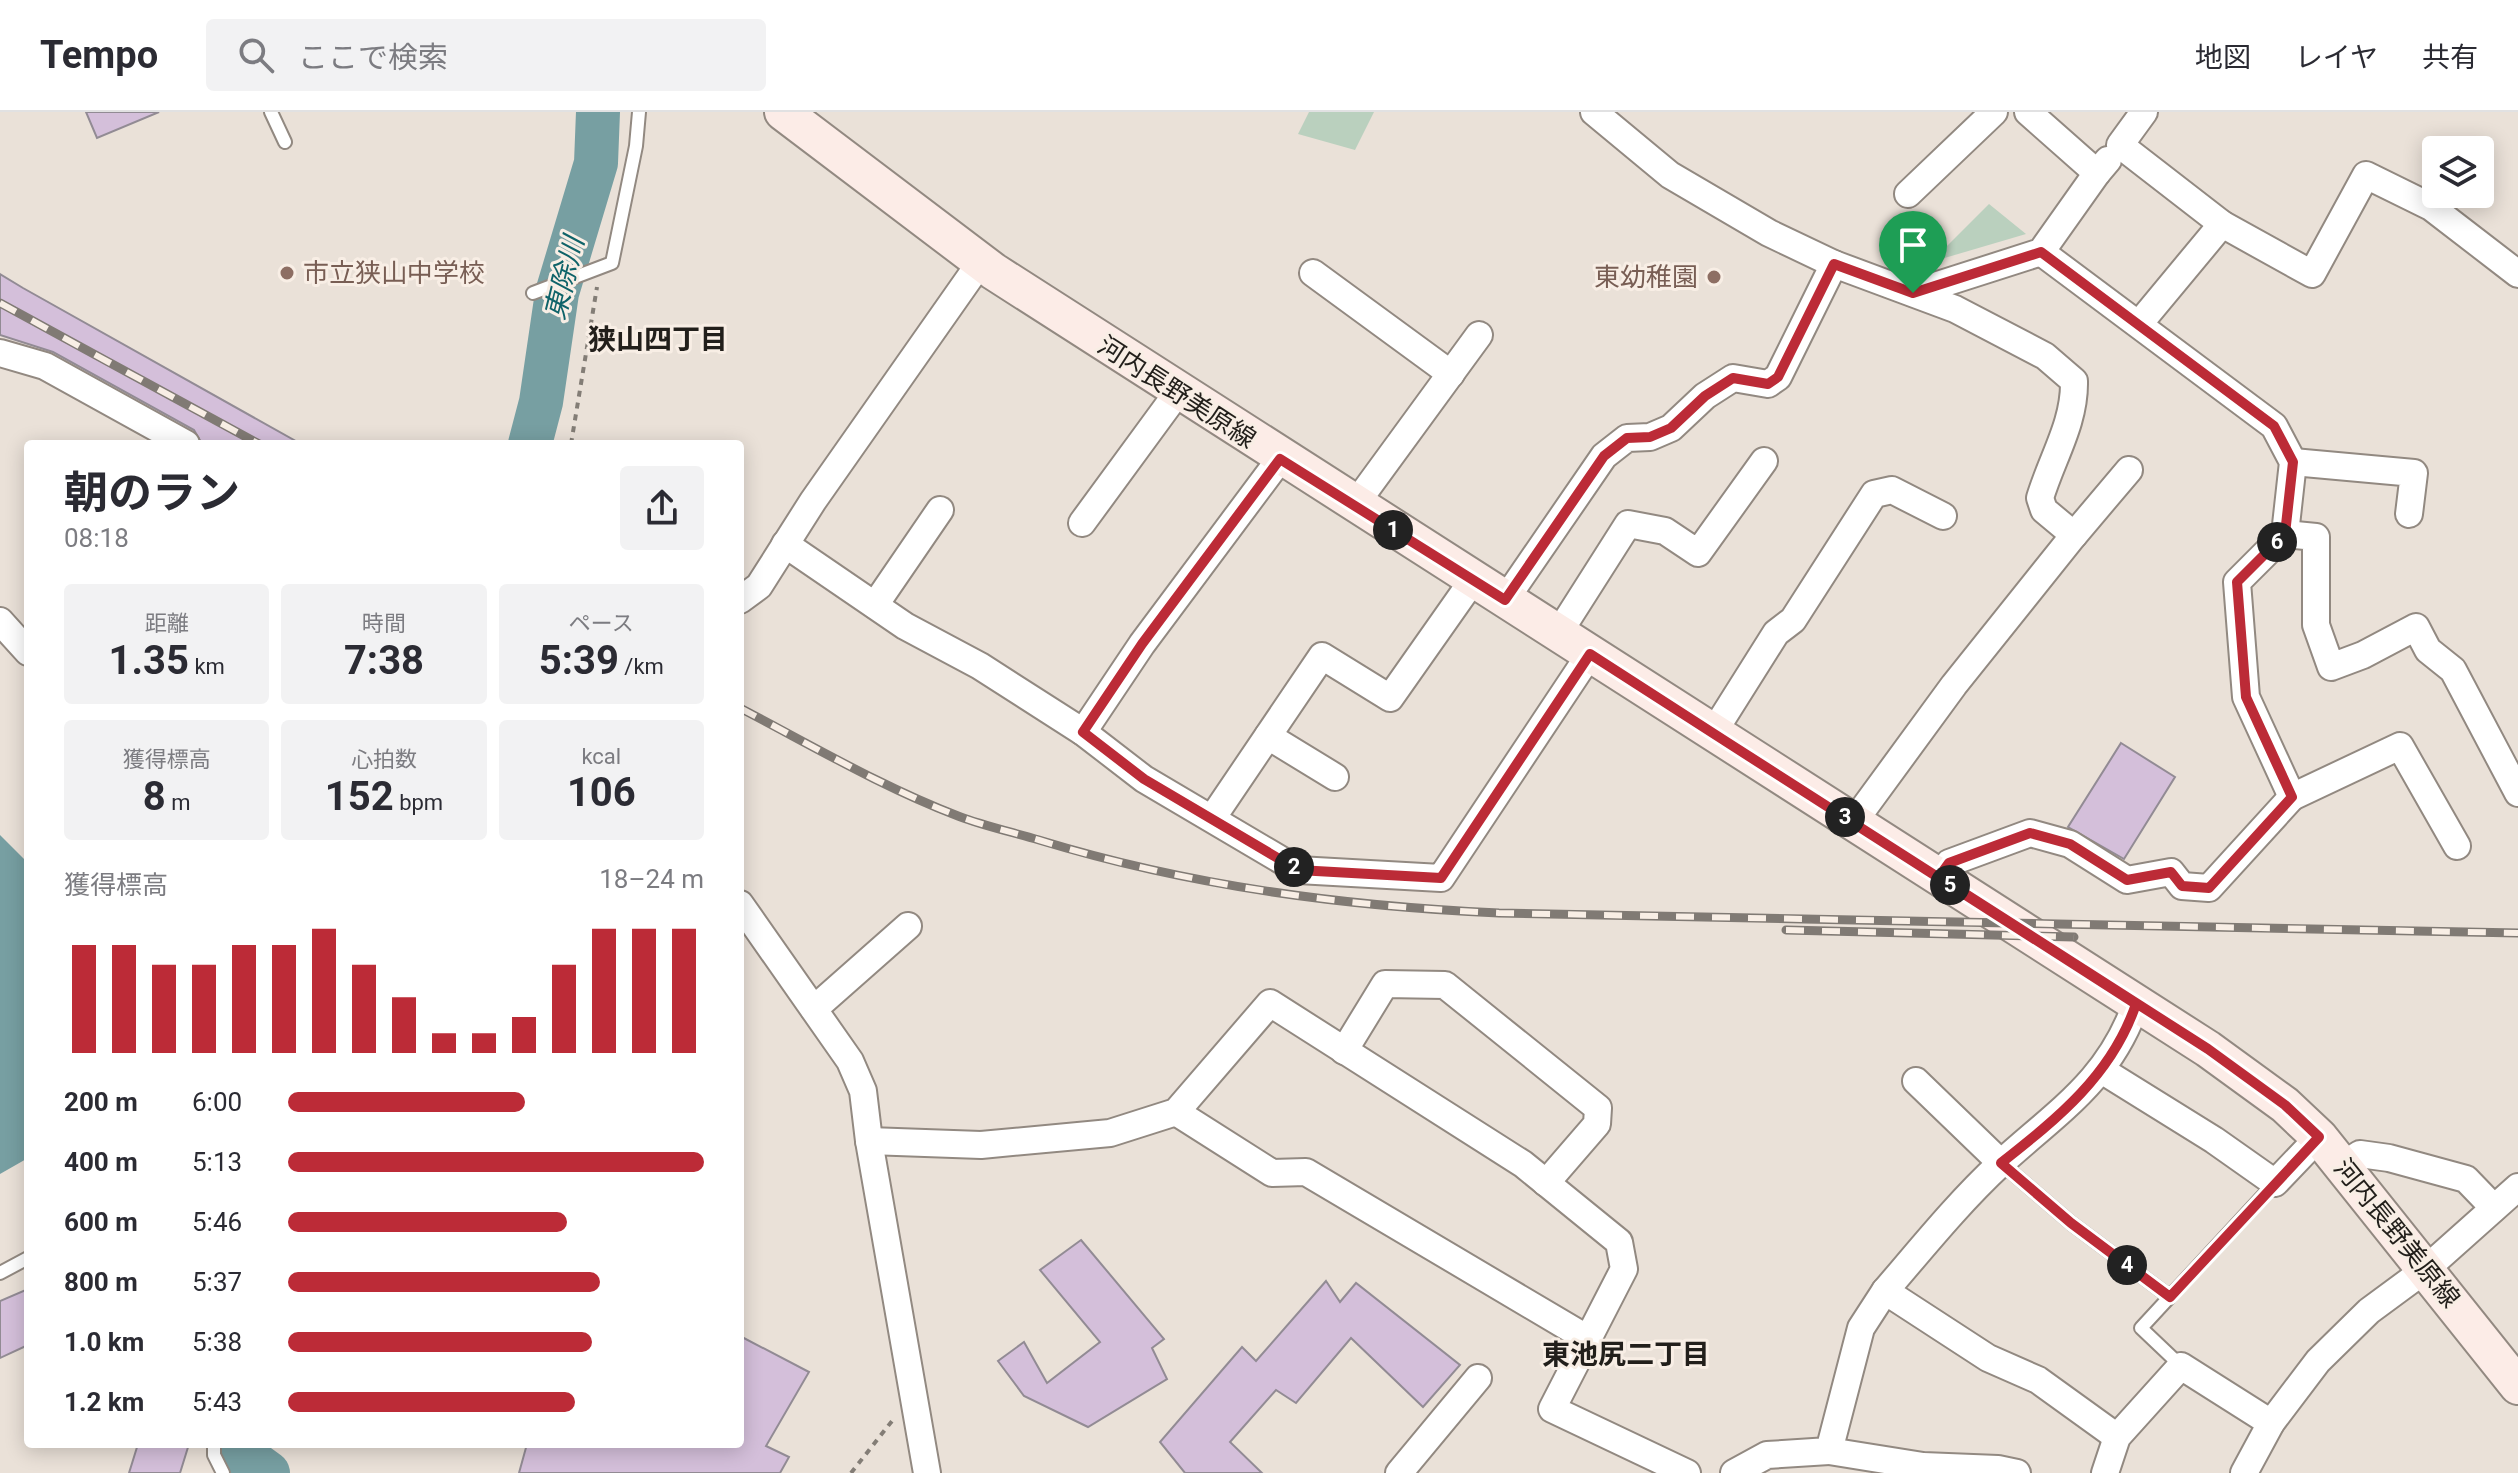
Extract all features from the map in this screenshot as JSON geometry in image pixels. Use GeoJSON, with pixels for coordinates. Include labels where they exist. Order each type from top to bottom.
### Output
{"type":"FeatureCollection","features":[{"type":"Feature","properties":{"kind":"main road","name":"河内長野美原線"},"geometry":{"type":"LineString","coordinates":[[783,112],[980,263],[1280,459],[2208,1049],[2285,1105],[2343,1165],[2518,1386]]}},
{"type":"Feature","properties":{"kind":"street"},"geometry":{"type":"LineString","coordinates":[[1594,112],[1670,175],[1769,233],[1834,264],[1955,309],[2045,356],[2074,381],[2075,398],[2064,436],[2040,498],[2044,510],[2074,535]]}},
{"type":"Feature","properties":{"kind":"street"},"geometry":{"type":"LineString","coordinates":[[1908,194],[1994,112]]}},
{"type":"Feature","properties":{"kind":"street"},"geometry":{"type":"LineString","coordinates":[[2028,112],[2097,173]]}},
{"type":"Feature","properties":{"kind":"street"},"geometry":{"type":"LineString","coordinates":[[1913,293],[2041,252],[2144,112]]}},
{"type":"Feature","properties":{"kind":"street"},"geometry":{"type":"LineString","coordinates":[[2120,145],[2222,224],[2312,274],[2366,175],[2431,207],[2518,274]]}},
{"type":"Feature","properties":{"kind":"street"},"geometry":{"type":"LineString","coordinates":[[2139,324],[2222,224]]}},
{"type":"Feature","properties":{"kind":"street"},"geometry":{"type":"LineString","coordinates":[[2041,252],[2274,426],[2293,462],[2285,534],[2237,582],[2246,697],[2292,797]]}},
{"type":"Feature","properties":{"kind":"street"},"geometry":{"type":"LineString","coordinates":[[744,597],[759,586],[980,263]]}},
{"type":"Feature","properties":{"kind":"street"},"geometry":{"type":"LineString","coordinates":[[1505,600],[1604,456],[1627,438],[1650,437],[1671,428],[1705,396],[1733,378],[1768,384],[1778,377],[1834,264]]}},
{"type":"Feature","properties":{"kind":"street"},"geometry":{"type":"LineString","coordinates":[[1313,273],[1451,374]]}},
{"type":"Feature","properties":{"kind":"street"},"geometry":{"type":"LineString","coordinates":[[1354,506],[1479,335]]}},
{"type":"Feature","properties":{"kind":"street"},"geometry":{"type":"LineString","coordinates":[[0,353],[45,366],[179,440]]}},
{"type":"Feature","properties":{"kind":"street"},"geometry":{"type":"LineString","coordinates":[[1082,523],[1178,392]]}},
{"type":"Feature","properties":{"kind":"street"},"geometry":{"type":"LineString","coordinates":[[1083,732],[1142,644],[1280,459]]}},
{"type":"Feature","properties":{"kind":"street"},"geometry":{"type":"LineString","coordinates":[[1558,634],[1628,524],[1665,531],[1698,553],[1764,461]]}},
{"type":"Feature","properties":{"kind":"street"},"geometry":{"type":"LineString","coordinates":[[2293,462],[2414,473],[2409,514]]}},
{"type":"Feature","properties":{"kind":"street"},"geometry":{"type":"LineString","coordinates":[[1853,823],[1954,685],[2129,470]]}},
{"type":"Feature","properties":{"kind":"street"},"geometry":{"type":"LineString","coordinates":[[1713,733],[1776,633],[1793,620],[1874,494],[1892,490],[1943,516]]}},
{"type":"Feature","properties":{"kind":"street"},"geometry":{"type":"LineString","coordinates":[[875,605],[940,510]]}},
{"type":"Feature","properties":{"kind":"street"},"geometry":{"type":"LineString","coordinates":[[2285,534],[2316,537],[2316,625],[2331,667],[2363,655],[2416,627],[2428,650],[2453,670],[2518,793]]}},
{"type":"Feature","properties":{"kind":"street"},"geometry":{"type":"LineString","coordinates":[[785,544],[875,605],[1083,732],[1144,779],[1298,870],[1441,878],[1590,654]]}},
{"type":"Feature","properties":{"kind":"street"},"geometry":{"type":"LineString","coordinates":[[1213,817],[1322,656],[1390,698],[1473,580]]}},
{"type":"Feature","properties":{"kind":"street"},"geometry":{"type":"LineString","coordinates":[[0,621],[24,648]]}},
{"type":"Feature","properties":{"kind":"street"},"geometry":{"type":"LineString","coordinates":[[1268,736],[1335,777]]}},
{"type":"Feature","properties":{"kind":"street"},"geometry":{"type":"LineString","coordinates":[[1939,877],[1949,863],[2030,833],[2070,844],[2127,880],[2171,872],[2182,886],[2209,888],[2292,797],[2400,746],[2457,846]]}},
{"type":"Feature","properties":{"kind":"street"},"geometry":{"type":"LineString","coordinates":[[744,910],[814,1009],[857,1075],[863,1091],[927,1473]]}},
{"type":"Feature","properties":{"kind":"street"},"geometry":{"type":"LineString","coordinates":[[814,1009],[908,926]]}},
{"type":"Feature","properties":{"kind":"street"},"geometry":{"type":"LineString","coordinates":[[1344,1051],[1385,984],[1445,985],[1598,1108],[1597,1124],[1546,1183]]}},
{"type":"Feature","properties":{"kind":"street"},"geometry":{"type":"LineString","coordinates":[[869,1141],[981,1145],[1110,1133],[1176,1112],[1270,1003],[1523,1164],[1619,1242],[1624,1269],[1552,1409],[1687,1473]]}},
{"type":"Feature","properties":{"kind":"street"},"geometry":{"type":"LineString","coordinates":[[1829,1451],[1861,1328],[1885,1291],[1962,1202],[2001,1163],[2055,1120],[2103,1071],[2127,1032],[2136,1004]]}},
{"type":"Feature","properties":{"kind":"street"},"geometry":{"type":"LineString","coordinates":[[2103,1071],[2214,1140],[2275,1183],[2319,1137]]}},
{"type":"Feature","properties":{"kind":"street"},"geometry":{"type":"LineString","coordinates":[[1916,1081],[2001,1163]]}},
{"type":"Feature","properties":{"kind":"street"},"geometry":{"type":"LineString","coordinates":[[1176,1112],[1272,1173],[1306,1172],[1588,1339]]}},
{"type":"Feature","properties":{"kind":"street"},"geometry":{"type":"LineString","coordinates":[[2343,1165],[2360,1154],[2389,1158],[2466,1179],[2494,1208]]}},
{"type":"Feature","properties":{"kind":"street"},"geometry":{"type":"LineString","coordinates":[[2244,1473],[2271,1423],[2318,1361],[2369,1311],[2426,1269],[2518,1187]]}},
{"type":"Feature","properties":{"kind":"street"},"geometry":{"type":"LineString","coordinates":[[1885,1291],[1988,1358],[2038,1380],[2117,1437]]}},
{"type":"Feature","properties":{"kind":"street"},"geometry":{"type":"LineString","coordinates":[[2105,1473],[2117,1437],[2181,1366],[2271,1423]]}},
{"type":"Feature","properties":{"kind":"street"},"geometry":{"type":"LineString","coordinates":[[1399,1473],[1478,1378]]}},
{"type":"Feature","properties":{"kind":"street"},"geometry":{"type":"LineString","coordinates":[[1734,1473],[1767,1455],[1829,1451],[1923,1466],[2004,1472]]}},
{"type":"Feature","properties":{"kind":"lane"},"geometry":{"type":"LineString","coordinates":[[271,112],[285,142]]}},
{"type":"Feature","properties":{"kind":"lane"},"geometry":{"type":"LineString","coordinates":[[538,291],[612,263],[636,146],[639,112]]}},
{"type":"Feature","properties":{"kind":"lane"},"geometry":{"type":"LineString","coordinates":[[2001,1163],[2071,1223],[2170,1297]]}},
{"type":"Feature","properties":{"kind":"lane"},"geometry":{"type":"LineString","coordinates":[[2181,1366],[2141,1328],[2275,1183]]}},
{"type":"Feature","properties":{"kind":"lane"},"geometry":{"type":"LineString","coordinates":[[0,1273],[24,1260]]}},
{"type":"Feature","properties":{"kind":"lane"},"geometry":{"type":"LineString","coordinates":[[214,1448],[223,1473]]}},
{"type":"Feature","properties":{"kind":"path"},"geometry":{"type":"LineString","coordinates":[[572,440],[595,290],[602,267]]}},
{"type":"Feature","properties":{"kind":"path"},"geometry":{"type":"LineString","coordinates":[[851,1473],[904,1406],[915,1404]]}},
{"type":"Feature","properties":{"kind":"green space"},"geometry":{"type":"Polygon","coordinates":[[[1309,112],[1374,112],[1355,150],[1298,134],[1309,112]]]}},
{"type":"Feature","properties":{"kind":"green space"},"geometry":{"type":"Polygon","coordinates":[[[1989,204],[2026,234],[1931,262],[1989,204]]]}},
{"type":"Feature","properties":{"kind":"water"},"geometry":{"type":"Polygon","coordinates":[[[0,835],[24,859],[24,1160],[0,1174],[0,835]]]}},
{"type":"Feature","properties":{"kind":"building"},"geometry":{"type":"Polygon","coordinates":[[[86,112],[159,112],[97,138],[86,112]]]}},
{"type":"Feature","properties":{"kind":"building"},"geometry":{"type":"Polygon","coordinates":[[[0,274],[294,440],[200,440],[194,430],[53,352],[0,335],[0,274]]]}},
{"type":"Feature","properties":{"kind":"building"},"geometry":{"type":"Polygon","coordinates":[[[2121,743],[2175,777],[2124,859],[2068,827],[2121,743]]]}},
{"type":"Feature","properties":{"kind":"building"},"geometry":{"type":"Polygon","coordinates":[[[1081,1240],[1164,1339],[1152,1348],[1167,1379],[1088,1427],[1024,1396],[998,1361],[1024,1342],[1047,1383],[1100,1342],[1040,1270],[1081,1240]]]}},
{"type":"Feature","properties":{"kind":"building"},"geometry":{"type":"Polygon","coordinates":[[[1326,1281],[1340,1302],[1356,1283],[1460,1365],[1423,1407],[1351,1338],[1296,1403],[1276,1390],[1230,1442],[1262,1473],[1185,1473],[1160,1442],[1242,1347],[1256,1361],[1326,1281]]]}},
{"type":"Feature","properties":{"kind":"building"},"geometry":{"type":"Polygon","coordinates":[[[24,1291],[24,1347],[0,1358],[0,1301],[24,1291]]]}},
{"type":"Feature","properties":{"kind":"building"},"geometry":{"type":"Polygon","coordinates":[[[744,1338],[809,1372],[766,1446],[789,1457],[780,1473],[519,1473],[526,1448],[744,1448],[744,1338]]]}},
{"type":"Feature","properties":{"kind":"building"},"geometry":{"type":"Polygon","coordinates":[[[137,1448],[188,1448],[180,1473],[129,1473],[137,1448]]]}},
{"type":"Feature","properties":{"kind":"waterway","name":"東除川"},"geometry":{"type":"LineString","coordinates":[[531,440],[541,402],[557,293],[596,163],[598,112]]}},
{"type":"Feature","properties":{"kind":"waterway","name":"東除川"},"geometry":{"type":"LineString","coordinates":[[242,1448],[246,1457],[268,1473]]}},
{"type":"Feature","properties":{"kind":"railway"},"geometry":{"type":"LineString","coordinates":[[0,303],[252,440]]}},
{"type":"Feature","properties":{"kind":"railway"},"geometry":{"type":"LineString","coordinates":[[744,710],[874,779],[978,823],[1152,870],[1324,899],[1499,913],[2518,933]]}},
{"type":"Feature","properties":{"kind":"railway"},"geometry":{"type":"LineString","coordinates":[[1786,930],[2074,937]]}},
{"type":"Feature","properties":{"kind":"place","name":"市立狭山中学校"},"geometry":{"type":"Point","coordinates":[287,273]}},
{"type":"Feature","properties":{"kind":"place","name":"東幼稚園"},"geometry":{"type":"Point","coordinates":[1714,277]}},
{"type":"Feature","properties":{"kind":"district","name":"狭山四丁目"},"geometry":{"type":"Point","coordinates":[658,339]}},
{"type":"Feature","properties":{"kind":"district","name":"東池尻二丁目"},"geometry":{"type":"Point","coordinates":[1626,1354]}},
{"type":"Feature","properties":{"kind":"route"},"geometry":{"type":"LineString","coordinates":[[1913,293],[1834,264],[1778,377],[1768,384],[1733,378],[1705,396],[1671,428],[1650,437],[1627,438],[1604,456],[1505,600],[1280,459],[1142,644],[1083,732],[1144,779],[1298,870],[1441,878],[1590,654],[1939,877],[2136,1004],[2127,1032],[2103,1071],[2055,1120],[2001,1163],[2071,1223],[2170,1297],[2319,1137],[2285,1105],[2208,1049],[1939,877],[1949,863],[2030,833],[2070,844],[2127,880],[2171,872],[2182,886],[2209,888],[2292,797],[2246,697],[2237,582],[2285,534],[2293,462],[2274,426],[2041,252],[1913,293]]}}]}
